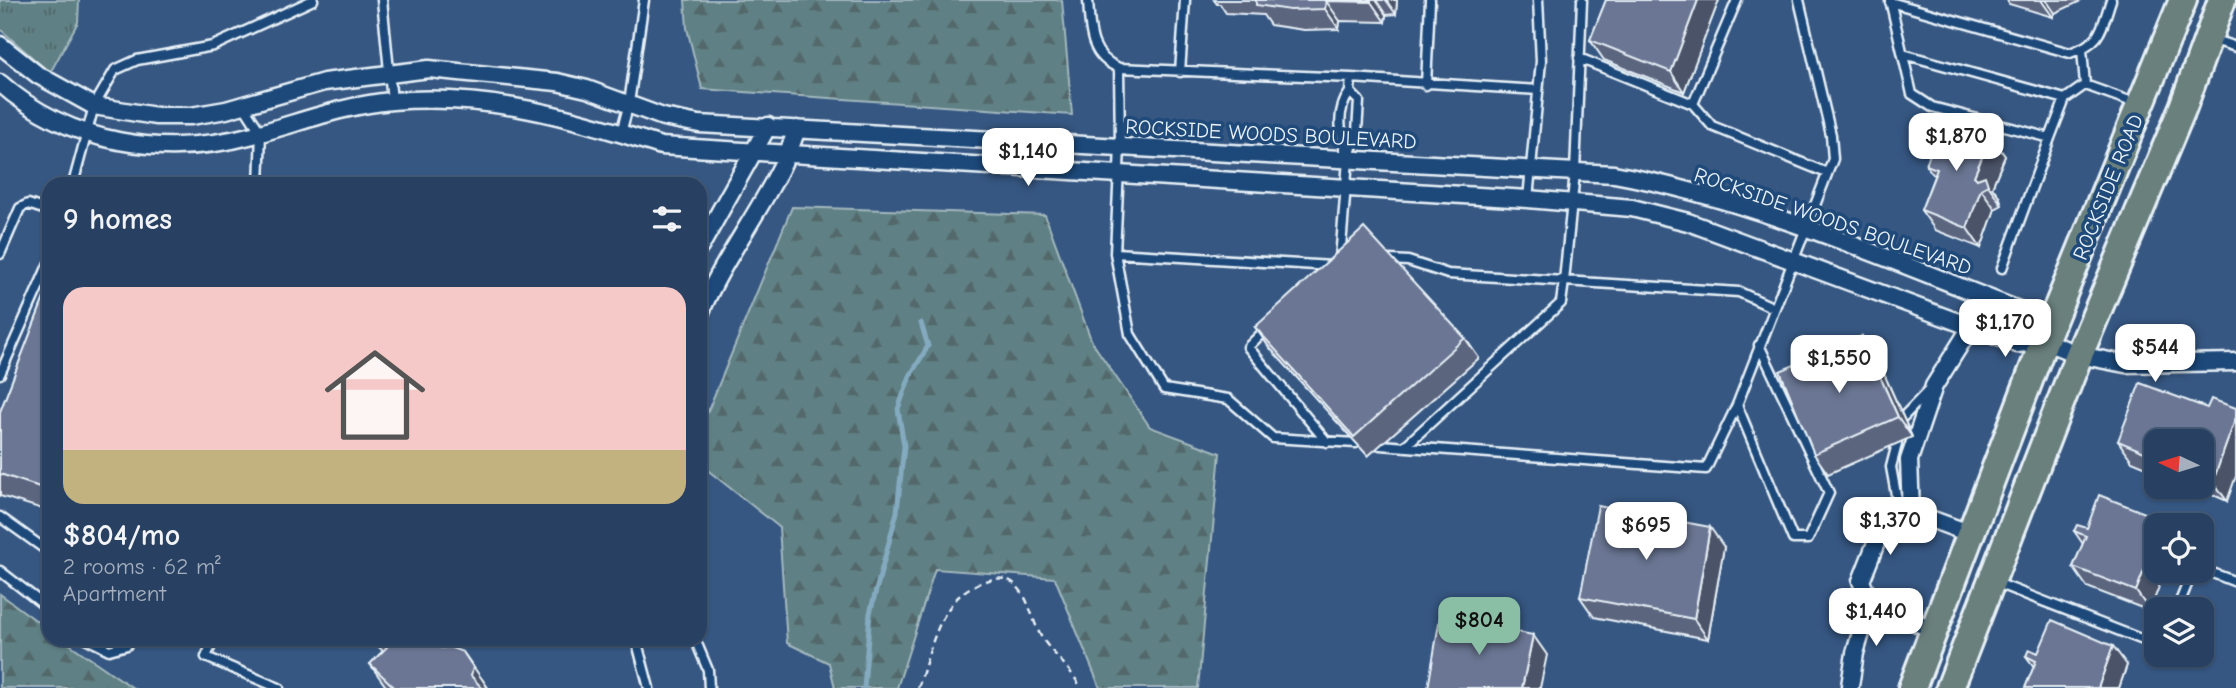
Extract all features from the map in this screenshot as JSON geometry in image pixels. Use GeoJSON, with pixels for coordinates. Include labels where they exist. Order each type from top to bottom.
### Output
{"type":"FeatureCollection","features":[{"type":"Feature","properties":{"kind":"main road","name":"ROCKSIDE ROAD"},"geometry":{"type":"LineString","coordinates":[[1912,688],[2044,341],[2183,0]]}},
{"type":"Feature","properties":{"kind":"main road","name":"ROCKSIDE ROAD"},"geometry":{"type":"LineString","coordinates":[[1950,688],[2079,355],[2222,0]]}},
{"type":"Feature","properties":{"kind":"street","name":"ROCKSIDE WOODS BOULEVARD"},"geometry":{"type":"LineString","coordinates":[[0,45],[38,75],[94,106],[156,116],[191,116],[243,105],[324,82],[429,69],[527,77],[587,89],[663,117],[699,124],[1530,169],[1656,182],[1807,229],[2024,312],[2044,341]]}},
{"type":"Feature","properties":{"kind":"street"},"geometry":{"type":"LineString","coordinates":[[0,83],[18,97],[88,134],[112,141],[171,149],[261,133],[328,112],[392,101],[492,101],[621,133],[661,146],[1528,199],[1632,208],[1688,222],[2017,344],[2044,341],[2079,355],[2153,366],[2236,362]]}},
{"type":"Feature","properties":{"kind":"street"},"geometry":{"type":"LineString","coordinates":[[707,235],[768,126]]}},
{"type":"Feature","properties":{"kind":"street"},"geometry":{"type":"LineString","coordinates":[[707,299],[723,266],[789,154],[797,130]]}},
{"type":"Feature","properties":{"kind":"street"},"geometry":{"type":"LineString","coordinates":[[1905,512],[1909,460],[1934,386],[1971,327]]}},
{"type":"Feature","properties":{"kind":"street"},"geometry":{"type":"LineString","coordinates":[[1850,687],[1855,653],[1870,603],[1861,581],[1885,520],[1905,512],[1971,534]]}},
{"type":"Feature","properties":{"kind":"street"},"geometry":{"type":"LineString","coordinates":[[1870,603],[1934,630]]}},
{"type":"Feature","properties":{"kind":"lane"},"geometry":{"type":"LineString","coordinates":[[75,177],[94,106],[115,71],[137,60],[213,46],[313,0]]}},
{"type":"Feature","properties":{"kind":"lane"},"geometry":{"type":"LineString","coordinates":[[382,0],[392,101]]}},
{"type":"Feature","properties":{"kind":"lane"},"geometry":{"type":"LineString","coordinates":[[621,133],[629,103],[644,0]]}},
{"type":"Feature","properties":{"kind":"lane"},"geometry":{"type":"LineString","coordinates":[[1088,0],[1090,35],[1096,52],[1119,68],[1181,72],[1252,72],[1538,90]]}},
{"type":"Feature","properties":{"kind":"lane"},"geometry":{"type":"LineString","coordinates":[[1181,72],[1185,0]]}},
{"type":"Feature","properties":{"kind":"lane"},"geometry":{"type":"LineString","coordinates":[[1426,85],[1430,0]]}},
{"type":"Feature","properties":{"kind":"lane"},"geometry":{"type":"LineString","coordinates":[[1528,199],[1541,61],[1538,0]]}},
{"type":"Feature","properties":{"kind":"lane"},"geometry":{"type":"LineString","coordinates":[[1404,447],[1561,303],[1574,172],[1582,0]]}},
{"type":"Feature","properties":{"kind":"lane"},"geometry":{"type":"LineString","coordinates":[[1693,104],[1737,0]]}},
{"type":"Feature","properties":{"kind":"lane"},"geometry":{"type":"LineString","coordinates":[[1380,445],[1706,469],[1737,405],[1833,159],[1831,135],[1799,0]]}},
{"type":"Feature","properties":{"kind":"lane"},"geometry":{"type":"LineString","coordinates":[[2050,138],[1932,107],[1912,94],[1890,1],[2070,53],[2091,46],[2099,36],[2111,0]]}},
{"type":"Feature","properties":{"kind":"lane"},"geometry":{"type":"LineString","coordinates":[[2208,38],[2236,47]]}},
{"type":"Feature","properties":{"kind":"lane"},"geometry":{"type":"LineString","coordinates":[[2082,49],[2085,85]]}},
{"type":"Feature","properties":{"kind":"lane"},"geometry":{"type":"LineString","coordinates":[[1903,54],[2065,99]]}},
{"type":"Feature","properties":{"kind":"lane"},"geometry":{"type":"LineString","coordinates":[[1579,58],[1693,104],[1712,126],[1827,173]]}},
{"type":"Feature","properties":{"kind":"lane"},"geometry":{"type":"LineString","coordinates":[[1119,68],[1120,147],[1115,253],[1130,334],[1164,389],[1228,399],[1273,438],[1356,443]]}},
{"type":"Feature","properties":{"kind":"lane"},"geometry":{"type":"LineString","coordinates":[[1348,160],[1340,132],[1342,103],[1350,92],[1351,78]]}},
{"type":"Feature","properties":{"kind":"lane"},"geometry":{"type":"LineString","coordinates":[[2085,85],[2142,105]]}},
{"type":"Feature","properties":{"kind":"lane"},"geometry":{"type":"LineString","coordinates":[[2003,268],[2065,99],[2085,85]]}},
{"type":"Feature","properties":{"kind":"lane"},"geometry":{"type":"LineString","coordinates":[[1341,258],[1348,160],[1357,132],[1359,101],[1350,92]]}},
{"type":"Feature","properties":{"kind":"lane"},"geometry":{"type":"LineString","coordinates":[[243,105],[261,133],[259,177]]}},
{"type":"Feature","properties":{"kind":"lane"},"geometry":{"type":"LineString","coordinates":[[0,254],[20,208],[27,204],[42,209]]}},
{"type":"Feature","properties":{"kind":"lane"},"geometry":{"type":"LineString","coordinates":[[1115,253],[1332,266]]}},
{"type":"Feature","properties":{"kind":"lane"},"geometry":{"type":"LineString","coordinates":[[1323,275],[1341,258],[1353,258]]}},
{"type":"Feature","properties":{"kind":"lane"},"geometry":{"type":"LineString","coordinates":[[1390,260],[1408,261],[1448,274],[1739,292],[1774,308]]}},
{"type":"Feature","properties":{"kind":"lane"},"geometry":{"type":"LineString","coordinates":[[0,374],[42,279]]}},
{"type":"Feature","properties":{"kind":"lane"},"geometry":{"type":"LineString","coordinates":[[1272,323],[1248,347],[1327,442]]}},
{"type":"Feature","properties":{"kind":"lane"},"geometry":{"type":"LineString","coordinates":[[1737,405],[1793,538],[1808,539],[1829,493],[1759,345]]}},
{"type":"Feature","properties":{"kind":"lane"},"geometry":{"type":"LineString","coordinates":[[1903,417],[1934,386]]}},
{"type":"Feature","properties":{"kind":"lane"},"geometry":{"type":"LineString","coordinates":[[1897,444],[1891,467],[1905,512]]}},
{"type":"Feature","properties":{"kind":"lane"},"geometry":{"type":"LineString","coordinates":[[0,517],[42,547]]}},
{"type":"Feature","properties":{"kind":"lane"},"geometry":{"type":"LineString","coordinates":[[0,571],[42,604]]}},
{"type":"Feature","properties":{"kind":"lane"},"geometry":{"type":"LineString","coordinates":[[2214,574],[2236,582]]}},
{"type":"Feature","properties":{"kind":"lane"},"geometry":{"type":"LineString","coordinates":[[1992,581],[2144,640]]}},
{"type":"Feature","properties":{"kind":"lane"},"geometry":{"type":"LineString","coordinates":[[101,646],[109,650],[123,646]]}},
{"type":"Feature","properties":{"kind":"lane"},"geometry":{"type":"LineString","coordinates":[[211,646],[206,657],[279,688]]}},
{"type":"Feature","properties":{"kind":"lane"},"geometry":{"type":"LineString","coordinates":[[638,646],[649,688]]}},
{"type":"Feature","properties":{"kind":"lane"},"geometry":{"type":"LineString","coordinates":[[698,646],[708,670],[709,688]]}},
{"type":"Feature","properties":{"kind":"path"},"geometry":{"type":"LineString","coordinates":[[918,688],[944,613],[960,596],[978,583],[995,578],[1010,581],[1022,592],[1041,636],[1070,667],[1081,688]]}},
{"type":"Feature","properties":{"kind":"green space"},"geometry":{"type":"Polygon","coordinates":[[[0,0],[79,0],[78,22],[50,73],[0,29],[0,0]]]}},
{"type":"Feature","properties":{"kind":"green space"},"geometry":{"type":"Polygon","coordinates":[[[685,0],[1062,0],[1072,115],[702,89],[687,28],[685,0]]]}},
{"type":"Feature","properties":{"kind":"green space"},"geometry":{"type":"Polygon","coordinates":[[[792,207],[1045,215],[1092,342],[1150,427],[1220,453],[1198,688],[1100,688],[1055,578],[935,569],[897,688],[835,688],[829,663],[787,643],[779,527],[707,470],[707,413],[792,207]]]}},
{"type":"Feature","properties":{"kind":"green space"},"geometry":{"type":"Polygon","coordinates":[[[0,594],[42,625],[42,646],[72,646],[133,688],[0,688],[0,594]]]}},
{"type":"Feature","properties":{"kind":"building"},"geometry":{"type":"Polygon","coordinates":[[[1256,0],[1371,0],[1371,2],[1326,1],[1325,9],[1290,10],[1256,5],[1256,0]]]}},
{"type":"Feature","properties":{"kind":"building"},"geometry":{"type":"Polygon","coordinates":[[[1606,0],[1698,0],[1671,72],[1590,40],[1606,0]]]}},
{"type":"Feature","properties":{"kind":"building"},"geometry":{"type":"Polygon","coordinates":[[[1943,119],[1991,136],[1974,176],[1977,179],[1985,176],[1988,185],[1981,189],[1967,228],[1921,210],[1937,169],[1926,165],[1943,119]]]}},
{"type":"Feature","properties":{"kind":"building"},"geometry":{"type":"Polygon","coordinates":[[[1364,228],[1465,338],[1354,437],[1255,327],[1364,228]]]}},
{"type":"Feature","properties":{"kind":"building"},"geometry":{"type":"Polygon","coordinates":[[[42,303],[42,488],[0,474],[0,412],[42,303]]]}},
{"type":"Feature","properties":{"kind":"building"},"geometry":{"type":"Polygon","coordinates":[[[1862,336],[1898,417],[1814,454],[1780,371],[1862,336]]]}},
{"type":"Feature","properties":{"kind":"building"},"geometry":{"type":"Polygon","coordinates":[[[2140,383],[2207,408],[2211,399],[2236,408],[2236,417],[2214,478],[2214,429],[2144,429],[2144,452],[2118,441],[2140,383]]]}},
{"type":"Feature","properties":{"kind":"building"},"geometry":{"type":"Polygon","coordinates":[[[2099,495],[2145,513],[2144,570],[2136,591],[2073,567],[2086,536],[2074,531],[2077,525],[2087,528],[2099,495]]]}},
{"type":"Feature","properties":{"kind":"building"},"geometry":{"type":"Polygon","coordinates":[[[1598,506],[1710,527],[1694,619],[1580,597],[1598,506]]]}},
{"type":"Feature","properties":{"kind":"building"},"geometry":{"type":"Polygon","coordinates":[[[1440,617],[1533,635],[1522,688],[1428,688],[1440,617]]]}},
{"type":"Feature","properties":{"kind":"building"},"geometry":{"type":"Polygon","coordinates":[[[2052,620],[2113,646],[2098,688],[2025,688],[2036,661],[2026,656],[2029,649],[2038,653],[2052,620]]]}},
{"type":"Feature","properties":{"kind":"building"},"geometry":{"type":"Polygon","coordinates":[[[439,646],[463,652],[473,667],[471,676],[482,688],[395,688],[370,664],[387,647],[439,646]]]}},
{"type":"Feature","properties":{"kind":"waterway"},"geometry":{"type":"LineString","coordinates":[[864,688],[870,613],[897,512],[904,446],[898,409],[910,376],[928,346],[921,323]]}}]}
